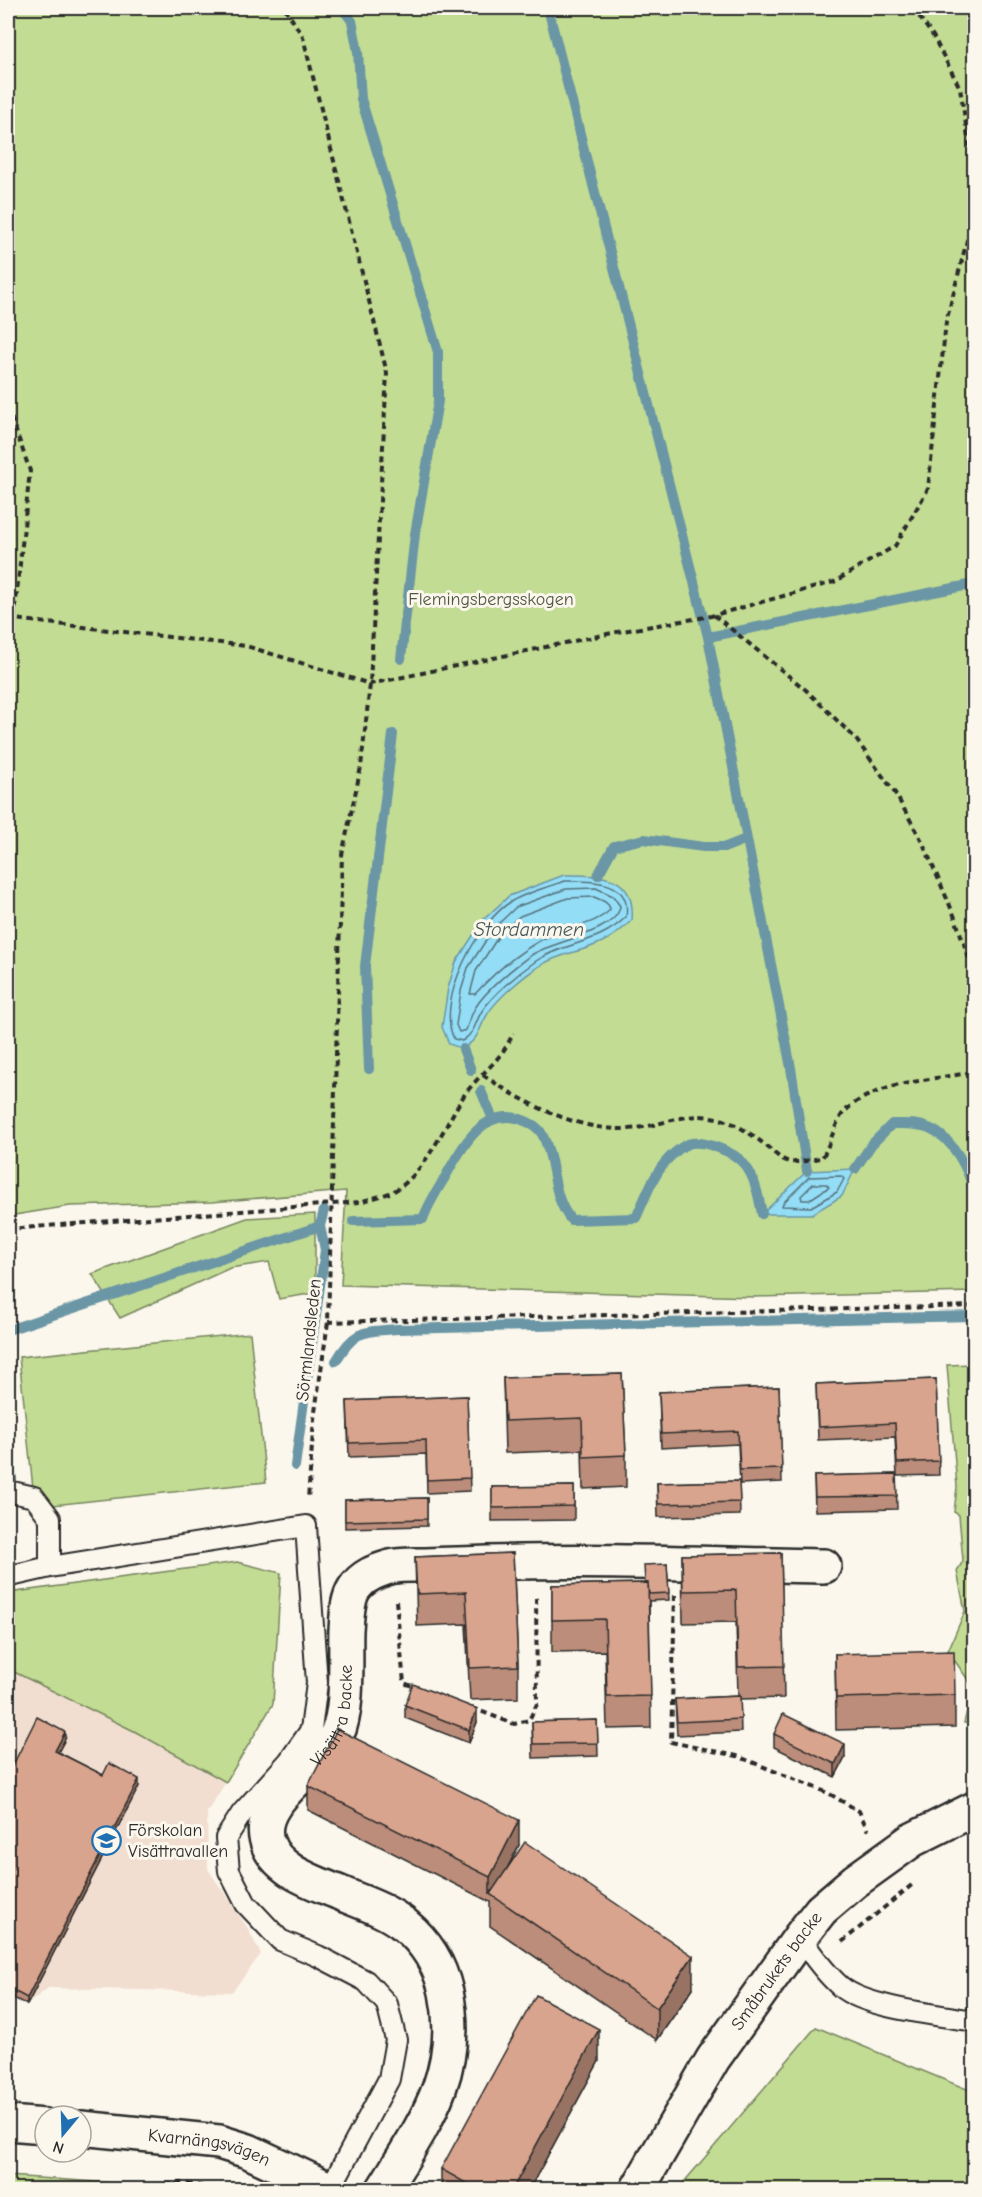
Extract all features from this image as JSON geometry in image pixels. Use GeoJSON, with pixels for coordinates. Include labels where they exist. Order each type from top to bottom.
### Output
{"type":"FeatureCollection","features":[{"type":"Feature","properties":{"kind":"street","name":"Visättra backe"},"geometry":{"type":"LineString","coordinates":[[383,2190],[425,2122],[447,2065],[450,2038],[449,2007],[444,1982],[434,1957],[418,1937],[402,1923],[291,1870],[275,1856],[266,1841],[265,1821],[274,1803],[315,1764],[337,1734],[344,1708],[347,1613],[353,1589],[369,1573],[393,1566],[535,1561],[824,1566]]}},
{"type":"Feature","properties":{"kind":"street","name":"Småbrukets backe"},"geometry":{"type":"LineString","coordinates":[[636,2190],[713,2058],[808,1950],[821,1910],[855,1881],[912,1840],[975,1809]]}},
{"type":"Feature","properties":{"kind":"street"},"geometry":{"type":"LineString","coordinates":[[8,2123],[33,2125]]}},
{"type":"Feature","properties":{"kind":"street","name":"Kvarnängsvägen"},"geometry":{"type":"LineString","coordinates":[[93,2129],[219,2142],[248,2151],[331,2189]]}},
{"type":"Feature","properties":{"kind":"lane"},"geometry":{"type":"LineString","coordinates":[[8,1491],[34,1497],[50,1518],[50,1567]]}},
{"type":"Feature","properties":{"kind":"lane"},"geometry":{"type":"LineString","coordinates":[[8,1574],[15,1575],[50,1567],[306,1527],[317,1683],[311,1730],[289,1761],[242,1813],[226,1838],[229,1871],[246,1904],[280,1940],[318,1956],[366,1981],[387,2004],[396,2040],[388,2079],[331,2189]]}},
{"type":"Feature","properties":{"kind":"lane"},"geometry":{"type":"LineString","coordinates":[[808,1950],[842,1988],[868,2002],[975,2021]]}},
{"type":"Feature","properties":{"kind":"path","name":"Sörmlandsleden"},"geometry":{"type":"LineString","coordinates":[[285,8],[303,37],[387,373],[370,684],[361,768],[342,855],[328,1322],[314,1419],[309,1478]]}},
{"type":"Feature","properties":{"kind":"path"},"geometry":{"type":"LineString","coordinates":[[913,8],[933,36],[960,88],[975,174]]}},
{"type":"Feature","properties":{"kind":"path"},"geometry":{"type":"LineString","coordinates":[[8,408],[30,471],[14,619],[246,646],[370,684],[617,632],[713,615],[834,582],[895,546],[928,489],[946,322],[975,213]]}},
{"type":"Feature","properties":{"kind":"path"},"geometry":{"type":"LineString","coordinates":[[713,615],[806,690],[855,738],[895,793],[922,841],[954,915],[975,973]]}},
{"type":"Feature","properties":{"kind":"path"},"geometry":{"type":"LineString","coordinates":[[8,1229],[358,1202],[375,1198],[394,1190],[422,1164],[466,1094],[496,1062],[507,1047],[513,1033]]}},
{"type":"Feature","properties":{"kind":"path"},"geometry":{"type":"LineString","coordinates":[[483,1075],[541,1109],[581,1124],[626,1129],[692,1115],[722,1119],[758,1139],[790,1162],[822,1158],[842,1115],[870,1093],[975,1072]]}},
{"type":"Feature","properties":{"kind":"path"},"geometry":{"type":"LineString","coordinates":[[328,1322],[975,1306]]}},
{"type":"Feature","properties":{"kind":"path"},"geometry":{"type":"LineString","coordinates":[[470,1707],[514,1724],[529,1720],[535,1711],[537,1704],[535,1561]]}},
{"type":"Feature","properties":{"kind":"path"},"geometry":{"type":"LineString","coordinates":[[676,1563],[670,1742],[737,1756],[828,1794],[859,1811],[870,1837]]}},
{"type":"Feature","properties":{"kind":"path"},"geometry":{"type":"LineString","coordinates":[[393,1566],[404,1683],[426,1691]]}},
{"type":"Feature","properties":{"kind":"path"},"geometry":{"type":"LineString","coordinates":[[808,1950],[917,1881]]}},
{"type":"Feature","properties":{"kind":"path"},"geometry":{"type":"LineString","coordinates":[[103,2190],[182,2183],[229,2190]]}},
{"type":"Feature","properties":{"kind":"shaded area","name":"Förskolan Visättravallen"},"geometry":{"type":"Polygon","coordinates":[[[8,1669],[134,1731],[226,1782],[207,1812],[208,1869],[247,1927],[261,1954],[232,1992],[48,1988],[27,2005],[8,1995],[8,1669]]]}},
{"type":"Feature","properties":{"kind":"green space","name":"Flemingsbergsskogen"},"geometry":{"type":"Polygon","coordinates":[[[8,8],[974,8],[974,1292],[754,1297],[341,1285],[346,1191],[212,1202],[70,1206],[8,1216],[8,8]]]}},
{"type":"Feature","properties":{"kind":"green space"},"geometry":{"type":"Polygon","coordinates":[[[315,1214],[315,1293],[279,1299],[269,1262],[230,1268],[120,1318],[92,1274],[247,1218],[315,1214]]]}},
{"type":"Feature","properties":{"kind":"green space"},"geometry":{"type":"Polygon","coordinates":[[[250,1333],[266,1482],[35,1507],[19,1357],[250,1333]]]}},
{"type":"Feature","properties":{"kind":"green space"},"geometry":{"type":"Polygon","coordinates":[[[974,1364],[974,1725],[964,1723],[973,1687],[948,1651],[965,1611],[957,1571],[963,1561],[959,1515],[954,1512],[957,1487],[947,1365],[974,1364]]]}},
{"type":"Feature","properties":{"kind":"green space"},"geometry":{"type":"Polygon","coordinates":[[[237,1562],[281,1573],[273,1704],[226,1782],[134,1731],[8,1669],[8,1593],[237,1562]]]}},
{"type":"Feature","properties":{"kind":"green space"},"geometry":{"type":"Polygon","coordinates":[[[816,2027],[974,2092],[974,2189],[678,2189],[816,2027]]]}},
{"type":"Feature","properties":{"kind":"green space"},"geometry":{"type":"Polygon","coordinates":[[[8,2176],[203,2189],[8,2189],[8,2176]]]}},
{"type":"Feature","properties":{"kind":"water","name":"Stordammen"},"geometry":{"type":"Polygon","coordinates":[[[564,875],[602,877],[621,885],[628,893],[632,905],[632,920],[606,940],[548,961],[534,969],[497,1002],[487,1015],[476,1037],[469,1044],[463,1049],[449,1044],[442,1027],[448,988],[456,962],[483,920],[509,896],[564,875]]]}},
{"type":"Feature","properties":{"kind":"water"},"geometry":{"type":"Polygon","coordinates":[[[855,1169],[842,1196],[812,1214],[762,1214],[807,1171],[855,1169]]]}},
{"type":"Feature","properties":{"kind":"building"},"geometry":{"type":"Polygon","coordinates":[[[622,1374],[626,1455],[583,1457],[582,1418],[505,1421],[503,1378],[622,1374]]]}},
{"type":"Feature","properties":{"kind":"building"},"geometry":{"type":"Polygon","coordinates":[[[936,1379],[939,1461],[897,1463],[895,1423],[818,1427],[816,1384],[936,1379]]]}},
{"type":"Feature","properties":{"kind":"building"},"geometry":{"type":"Polygon","coordinates":[[[779,1387],[782,1469],[740,1470],[738,1431],[661,1434],[659,1392],[779,1387]]]}},
{"type":"Feature","properties":{"kind":"building"},"geometry":{"type":"Polygon","coordinates":[[[467,1396],[470,1478],[427,1480],[426,1440],[349,1443],[347,1401],[467,1396]]]}},
{"type":"Feature","properties":{"kind":"building"},"geometry":{"type":"Polygon","coordinates":[[[896,1474],[897,1496],[815,1497],[814,1476],[896,1474]]]}},
{"type":"Feature","properties":{"kind":"building"},"geometry":{"type":"Polygon","coordinates":[[[739,1481],[740,1502],[658,1504],[657,1483],[739,1481]]]}},
{"type":"Feature","properties":{"kind":"building"},"geometry":{"type":"Polygon","coordinates":[[[574,1486],[574,1506],[492,1508],[492,1487],[574,1486]]]}},
{"type":"Feature","properties":{"kind":"building"},"geometry":{"type":"Polygon","coordinates":[[[427,1498],[427,1519],[345,1521],[345,1500],[427,1498]]]}},
{"type":"Feature","properties":{"kind":"building"},"geometry":{"type":"Polygon","coordinates":[[[513,1553],[518,1666],[470,1668],[466,1592],[417,1594],[415,1557],[513,1553]]]}},
{"type":"Feature","properties":{"kind":"building"},"geometry":{"type":"Polygon","coordinates":[[[781,1553],[784,1666],[738,1667],[736,1590],[683,1591],[682,1555],[781,1553]]]}},
{"type":"Feature","properties":{"kind":"building"},"geometry":{"type":"Polygon","coordinates":[[[667,1564],[669,1593],[649,1594],[648,1583],[645,1583],[644,1565],[667,1564]]]}},
{"type":"Feature","properties":{"kind":"building"},"geometry":{"type":"Polygon","coordinates":[[[648,1583],[651,1696],[607,1697],[605,1619],[552,1620],[552,1585],[648,1583]]]}},
{"type":"Feature","properties":{"kind":"building"},"geometry":{"type":"Polygon","coordinates":[[[954,1651],[955,1695],[836,1698],[835,1654],[954,1651]]]}},
{"type":"Feature","properties":{"kind":"building"},"geometry":{"type":"Polygon","coordinates":[[[413,1684],[477,1709],[469,1730],[405,1705],[413,1684]]]}},
{"type":"Feature","properties":{"kind":"building"},"geometry":{"type":"Polygon","coordinates":[[[740,1696],[741,1719],[677,1722],[675,1699],[740,1696]]]}},
{"type":"Feature","properties":{"kind":"building"},"geometry":{"type":"Polygon","coordinates":[[[783,1714],[845,1744],[835,1764],[774,1734],[783,1714]]]}},
{"type":"Feature","properties":{"kind":"building"},"geometry":{"type":"Polygon","coordinates":[[[37,1717],[65,1732],[55,1751],[103,1775],[109,1763],[139,1779],[27,1998],[8,1988],[8,1775],[37,1717]]]}},
{"type":"Feature","properties":{"kind":"building"},"geometry":{"type":"Polygon","coordinates":[[[597,1720],[598,1743],[533,1744],[532,1722],[597,1720]]]}},
{"type":"Feature","properties":{"kind":"building"},"geometry":{"type":"Polygon","coordinates":[[[337,1729],[519,1820],[490,1877],[308,1786],[337,1729]]]}},
{"type":"Feature","properties":{"kind":"building"},"geometry":{"type":"Polygon","coordinates":[[[525,1842],[693,1956],[657,2008],[490,1894],[525,1842]]]}},
{"type":"Feature","properties":{"kind":"building"},"geometry":{"type":"Polygon","coordinates":[[[536,1995],[599,2029],[512,2190],[478,2190],[441,2169],[536,1995]]]}},
{"type":"Feature","properties":{"kind":"waterway"},"geometry":{"type":"LineString","coordinates":[[342,8],[352,21],[358,52],[361,99],[438,352],[438,401],[415,534],[401,659]]}},
{"type":"Feature","properties":{"kind":"waterway"},"geometry":{"type":"LineString","coordinates":[[548,8],[708,637],[791,1068],[807,1171]]}},
{"type":"Feature","properties":{"kind":"waterway"},"geometry":{"type":"LineString","coordinates":[[708,637],[974,584]]}},
{"type":"Feature","properties":{"kind":"waterway"},"geometry":{"type":"LineString","coordinates":[[369,1069],[365,966],[393,734]]}},
{"type":"Feature","properties":{"kind":"waterway"},"geometry":{"type":"LineString","coordinates":[[598,875],[614,846],[644,839],[704,847],[726,847],[746,839]]}},
{"type":"Feature","properties":{"kind":"waterway"},"geometry":{"type":"LineString","coordinates":[[463,1049],[471,1070]]}},
{"type":"Feature","properties":{"kind":"waterway"},"geometry":{"type":"LineString","coordinates":[[481,1091],[493,1119]]}},
{"type":"Feature","properties":{"kind":"waterway"},"geometry":{"type":"LineString","coordinates":[[353,1221],[423,1219],[457,1156],[473,1134],[494,1119],[506,1117],[526,1121],[540,1131],[547,1145],[560,1200],[571,1220],[636,1218],[650,1186],[664,1164],[681,1148],[694,1143],[717,1147],[743,1163],[753,1180],[762,1214]]}},
{"type":"Feature","properties":{"kind":"waterway"},"geometry":{"type":"LineString","coordinates":[[855,1169],[872,1144],[892,1124],[920,1125],[938,1133],[952,1147],[964,1165],[974,1193]]}},
{"type":"Feature","properties":{"kind":"waterway"},"geometry":{"type":"LineString","coordinates":[[295,1466],[325,1250],[320,1226],[324,1210]]}},
{"type":"Feature","properties":{"kind":"waterway"},"geometry":{"type":"LineString","coordinates":[[8,1330],[320,1226]]}},
{"type":"Feature","properties":{"kind":"waterway"},"geometry":{"type":"LineString","coordinates":[[336,1361],[349,1343],[361,1334],[398,1329],[974,1316]]}},
{"type":"Feature","properties":{"kind":"waterway"},"geometry":{"type":"LineString","coordinates":[[8,1449],[12,1479]]}},
{"type":"Feature","properties":{"kind":"place","name":"Förskolan Visättravallen"},"geometry":{"type":"Point","coordinates":[107,1840]}}]}
